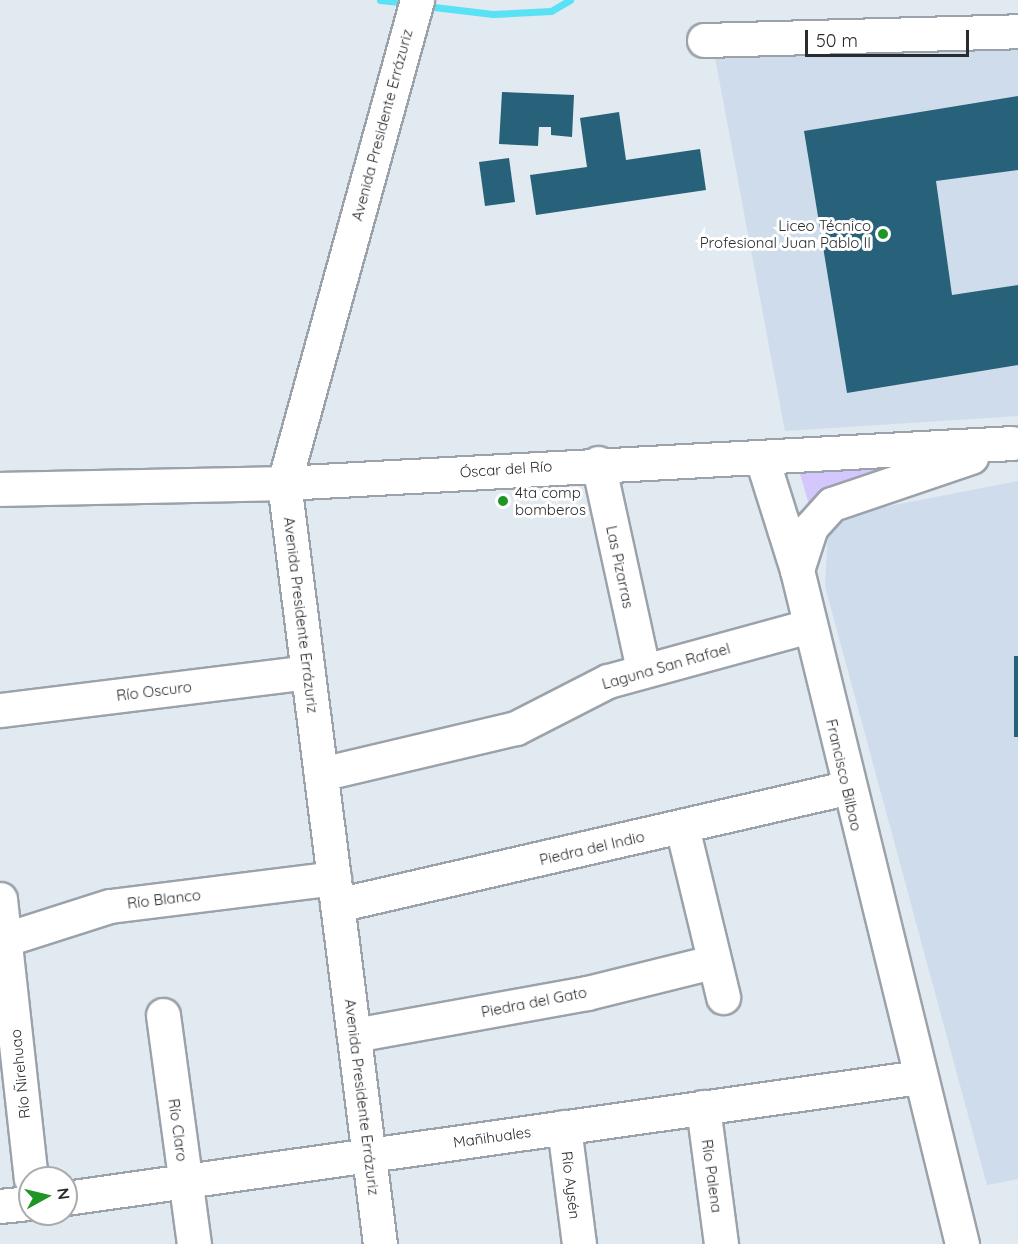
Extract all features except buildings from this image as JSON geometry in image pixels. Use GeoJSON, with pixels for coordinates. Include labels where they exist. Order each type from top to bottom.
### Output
{"type":"FeatureCollection","features":[{"type":"Feature","properties":{"kind":"street","name":"Avenida Presidente Errázuriz"},"geometry":{"type":"LineString","coordinates":[[380,1244],[284,483],[417,0]]}},
{"type":"Feature","properties":{"kind":"street"},"geometry":{"type":"LineString","coordinates":[[704,40],[1018,31]]}},
{"type":"Feature","properties":{"kind":"street","name":"Óscar del Río"},"geometry":{"type":"LineString","coordinates":[[0,489],[284,483],[598,463],[762,459],[1015,442]]}},
{"type":"Feature","properties":{"kind":"street"},"geometry":{"type":"LineString","coordinates":[[796,570],[811,527],[832,504],[1015,442]]}},
{"type":"Feature","properties":{"kind":"street","name":"Francisco Bilbao"},"geometry":{"type":"LineString","coordinates":[[762,459],[796,570],[846,788],[962,1244]]}},
{"type":"Feature","properties":{"kind":"street","name":"Las Pizarras"},"geometry":{"type":"LineString","coordinates":[[598,463],[643,670]]}},
{"type":"Feature","properties":{"kind":"street","name":"Laguna San Rafael"},"geometry":{"type":"LineString","coordinates":[[321,774],[516,728],[541,720],[579,693],[643,670],[809,626]]}},
{"type":"Feature","properties":{"kind":"street","name":"Río Oscuro"},"geometry":{"type":"LineString","coordinates":[[0,710],[308,672]]}},
{"type":"Feature","properties":{"kind":"street","name":"Piedra del Indio"},"geometry":{"type":"LineString","coordinates":[[336,892],[682,827],[846,788]]}},
{"type":"Feature","properties":{"kind":"street"},"geometry":{"type":"LineString","coordinates":[[682,827],[712,962],[723,997]]}},
{"type":"Feature","properties":{"kind":"street","name":"Río Blanco"},"geometry":{"type":"LineString","coordinates":[[2,941],[110,906],[336,892]]}},
{"type":"Feature","properties":{"kind":"street","name":"Río Ñirehuao"},"geometry":{"type":"LineString","coordinates":[[0,899],[2,941],[30,1166]]}},
{"type":"Feature","properties":{"kind":"street","name":"Piedra del Gato"},"geometry":{"type":"LineString","coordinates":[[354,1035],[587,993],[712,962]]}},
{"type":"Feature","properties":{"kind":"street","name":"Río Claro"},"geometry":{"type":"LineString","coordinates":[[163,1015],[194,1244]]}},
{"type":"Feature","properties":{"kind":"street","name":"Mañihuales"},"geometry":{"type":"LineString","coordinates":[[78,1196],[919,1077]]}},
{"type":"Feature","properties":{"kind":"street","name":"Río Palena"},"geometry":{"type":"LineString","coordinates":[[703,1107],[721,1244]]}},
{"type":"Feature","properties":{"kind":"street","name":"Río Aysén"},"geometry":{"type":"LineString","coordinates":[[564,1127],[579,1244]]}},
{"type":"Feature","properties":{"kind":"street"},"geometry":{"type":"LineString","coordinates":[[0,1206],[18,1204]]}},
{"type":"Feature","properties":{"kind":"shaded area","name":"Liceo Técnico Profesional Juan Pablo II"},"geometry":{"type":"Polygon","coordinates":[[[1018,46],[1018,416],[785,431],[714,52],[1018,46]]]}},
{"type":"Feature","properties":{"kind":"shaded area"},"geometry":{"type":"Polygon","coordinates":[[[930,457],[810,508],[798,467],[930,457]]]}},
{"type":"Feature","properties":{"kind":"shaded area"},"geometry":{"type":"Polygon","coordinates":[[[1018,481],[1018,1179],[987,1185],[825,586],[828,532],[838,516],[1018,481]]]}},
{"type":"Feature","properties":{"kind":"waterway"},"geometry":{"type":"LineString","coordinates":[[380,0],[398,2]]}},
{"type":"Feature","properties":{"kind":"waterway"},"geometry":{"type":"LineString","coordinates":[[434,7],[493,14],[551,11],[570,0]]}},
{"type":"Feature","properties":{"kind":"place","name":"Liceo Técnico Profesional Juan Pablo II"},"geometry":{"type":"Point","coordinates":[883,234]}},
{"type":"Feature","properties":{"kind":"place","name":"4ta comp bomberos"},"geometry":{"type":"Point","coordinates":[503,501]}}]}
